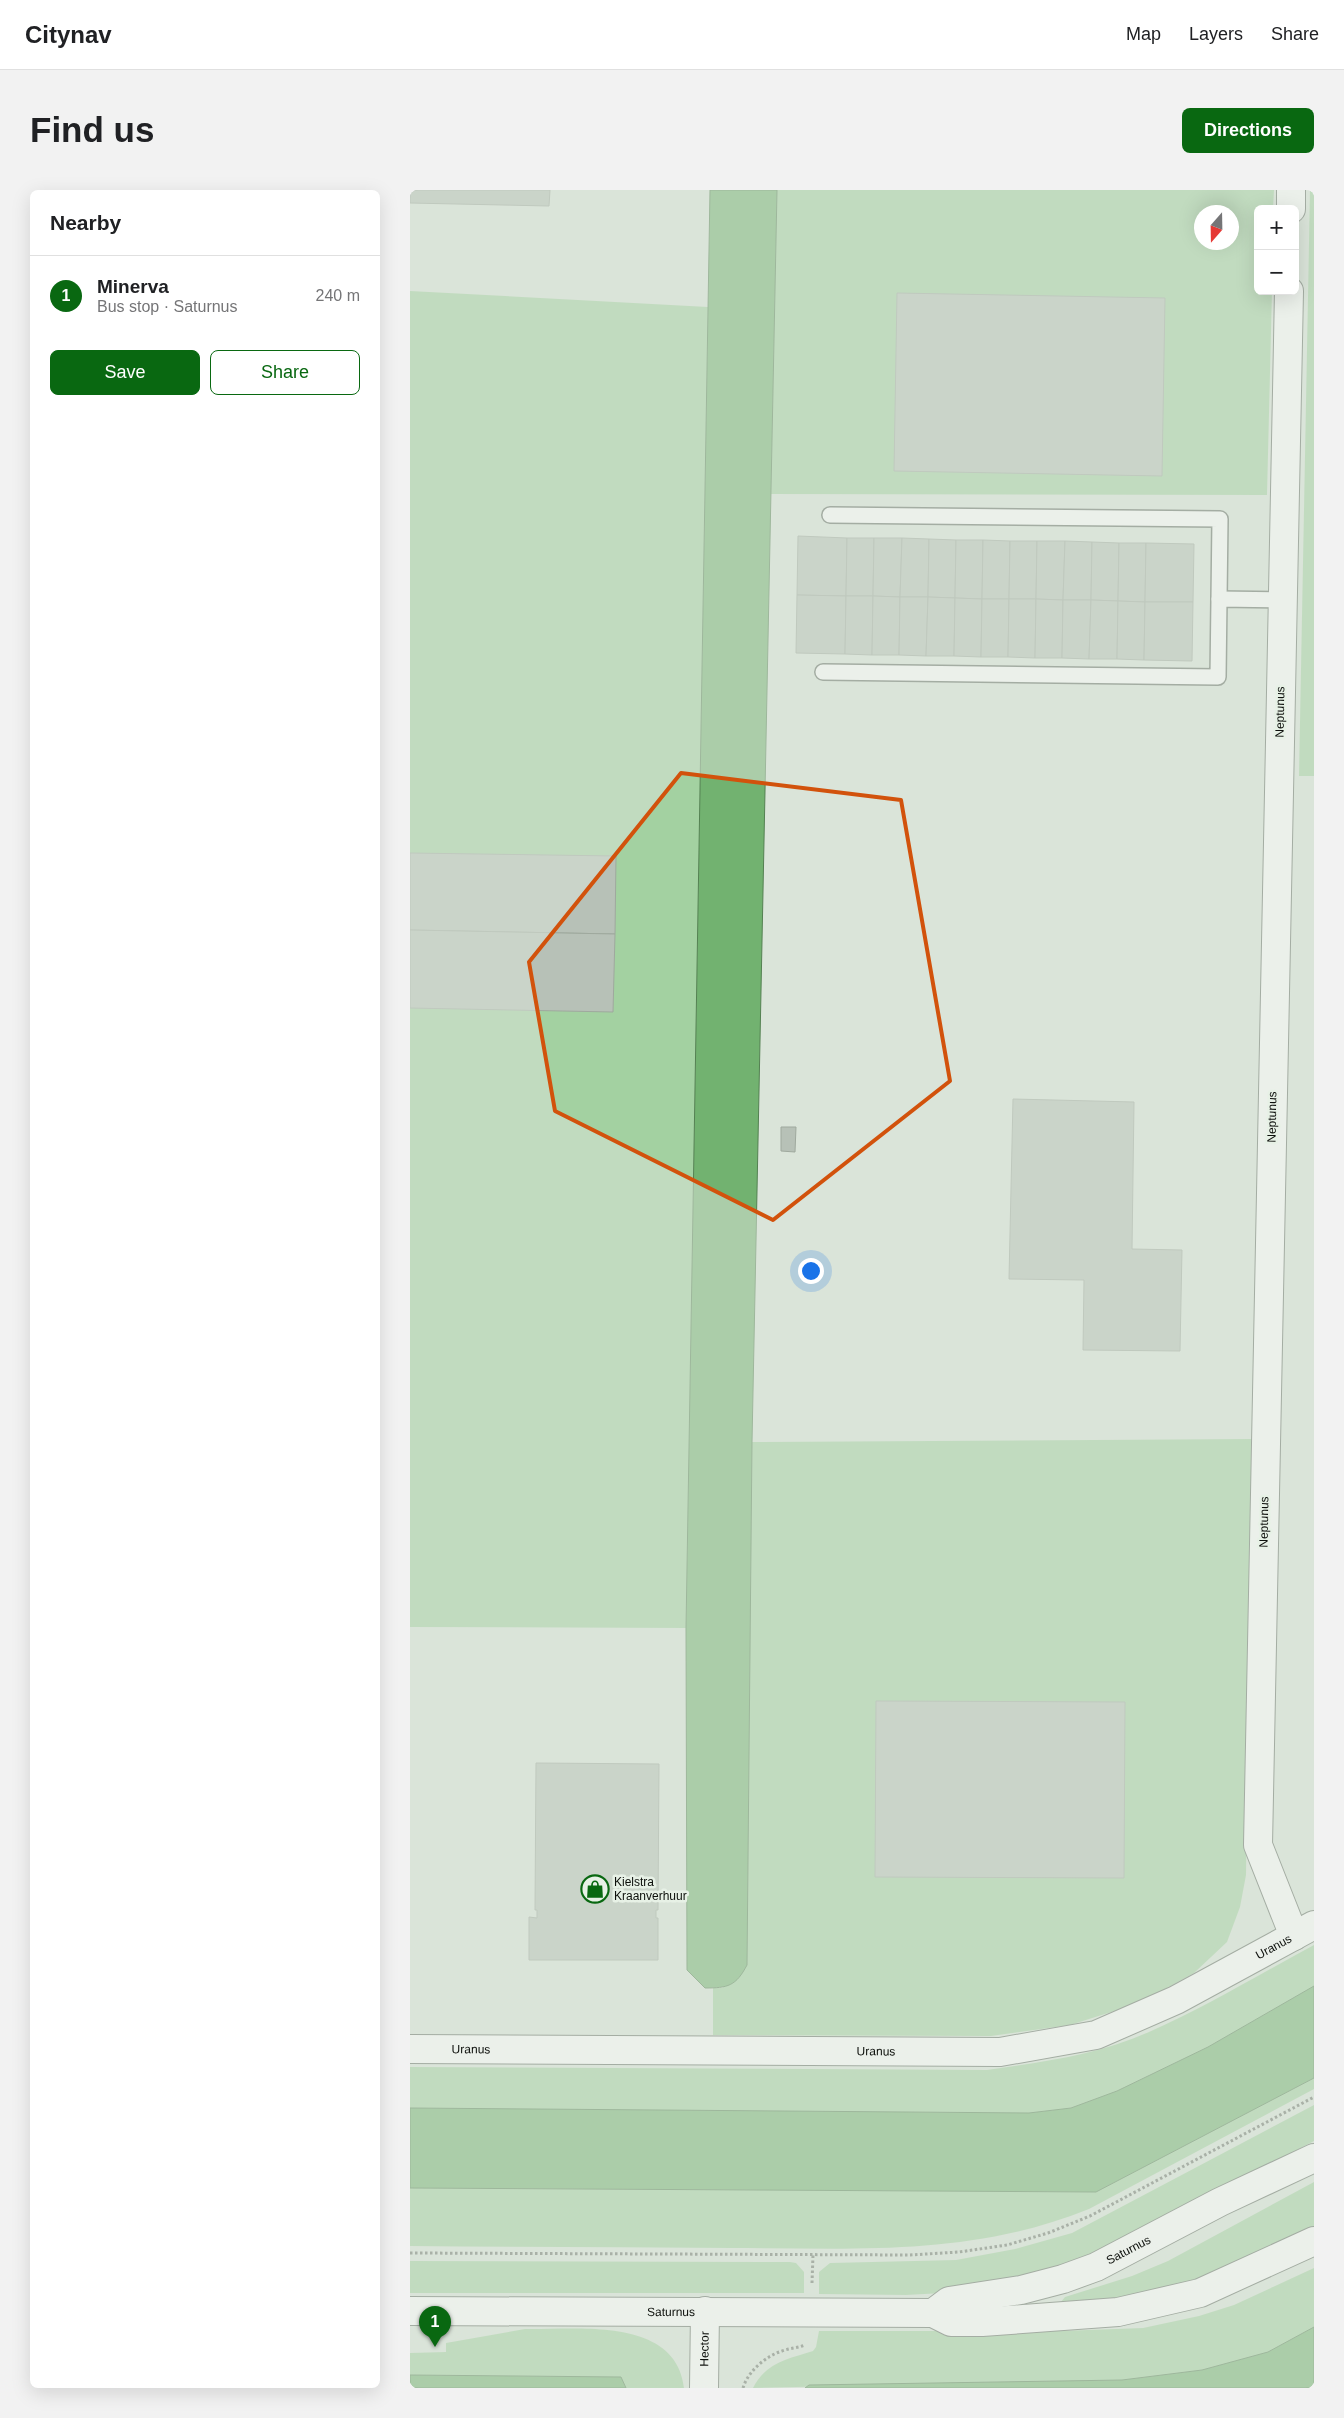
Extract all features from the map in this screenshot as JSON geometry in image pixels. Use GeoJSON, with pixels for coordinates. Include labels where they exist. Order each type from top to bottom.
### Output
{"type":"FeatureCollection","features":[{"type":"Feature","properties":{"kind":"street"},"geometry":{"type":"LineString","coordinates":[[1291,190],[1291,205]]}},
{"type":"Feature","properties":{"kind":"street","name":"Neptunus"},"geometry":{"type":"LineString","coordinates":[[1289,295],[1258,1845],[1304,1930]]}},
{"type":"Feature","properties":{"kind":"street","name":"Uranus"},"geometry":{"type":"LineString","coordinates":[[410,2049],[1000,2052],[1096,2035],[1176,2000],[1304,1930]]}},
{"type":"Feature","properties":{"kind":"street","name":"Saturnus"},"geometry":{"type":"LineString","coordinates":[[933,2313],[949,2301],[1014,2292],[1063,2279],[1096,2267],[1220,2202],[1314,2158]]}},
{"type":"Feature","properties":{"kind":"street","name":"Saturnus"},"geometry":{"type":"LineString","coordinates":[[410,2311],[933,2313],[951,2322],[982,2322],[1118,2312],[1200,2293],[1314,2241]]}},
{"type":"Feature","properties":{"kind":"street","name":"Hector"},"geometry":{"type":"LineString","coordinates":[[704,2388],[705,2311]]}},
{"type":"Feature","properties":{"kind":"lane"},"geometry":{"type":"LineString","coordinates":[[823,672],[1218,677],[1220,519],[830,515]]}},
{"type":"Feature","properties":{"kind":"lane"},"geometry":{"type":"LineString","coordinates":[[1219,600],[1282,600]]}},
{"type":"Feature","properties":{"kind":"path"},"geometry":{"type":"LineString","coordinates":[[410,2253],[910,2255],[960,2252],[1007,2245],[1048,2233],[1090,2216],[1314,2097]]}},
{"type":"Feature","properties":{"kind":"path"},"geometry":{"type":"LineString","coordinates":[[812,2255],[812,2292]]}},
{"type":"Feature","properties":{"kind":"path"},"geometry":{"type":"LineString","coordinates":[[743,2388],[749,2376],[768,2358],[784,2350],[801,2347],[808,2342]]}},
{"type":"Feature","properties":{"kind":"highlighted area"},"geometry":{"type":"Polygon","coordinates":[[[681,773],[901,800],[950,1081],[773,1220],[555,1111],[529,962],[681,773]]]}},
{"type":"Feature","properties":{"kind":"shaded area"},"geometry":{"type":"Polygon","coordinates":[[[710,190],[777,190],[752,1442],[747,1965],[735,1982],[720,1987],[705,1988],[687,1970],[686,1628],[710,190]]]}},
{"type":"Feature","properties":{"kind":"shaded area"},"geometry":{"type":"Polygon","coordinates":[[[777,190],[1274,190],[1273,205],[1254,205],[1254,295],[1272,295],[1267,495],[771,494],[777,190]]]}},
{"type":"Feature","properties":{"kind":"shaded area"},"geometry":{"type":"Polygon","coordinates":[[[1310,190],[1314,190],[1314,776],[1299,776],[1310,190]]]}},
{"type":"Feature","properties":{"kind":"shaded area"},"geometry":{"type":"Polygon","coordinates":[[[410,291],[708,307],[686,1628],[410,1627],[410,291]]]}},
{"type":"Feature","properties":{"kind":"shaded area"},"geometry":{"type":"Polygon","coordinates":[[[1252,1439],[1246,1875],[1240,1907],[1227,1942],[1194,1973],[1140,2003],[1070,2025],[991,2036],[713,2035],[713,1988],[722,1988],[747,1965],[752,1442],[1252,1439]]]}},
{"type":"Feature","properties":{"kind":"shaded area"},"geometry":{"type":"Polygon","coordinates":[[[1314,1945],[1314,1986],[1208,2047],[1117,2091],[1071,2108],[1029,2113],[410,2108],[410,2067],[987,2070],[1049,2061],[1110,2047],[1149,2032],[1212,2001],[1314,1945]]]}},
{"type":"Feature","properties":{"kind":"shaded area"},"geometry":{"type":"Polygon","coordinates":[[[1314,1986],[1314,2078],[1096,2192],[410,2188],[410,2108],[1029,2113],[1071,2108],[1117,2091],[1208,2047],[1314,1986]]]}},
{"type":"Feature","properties":{"kind":"shaded area"},"geometry":{"type":"Polygon","coordinates":[[[1314,2078],[1314,2089],[1089,2209],[1045,2224],[1000,2235],[912,2246],[823,2249],[410,2246],[410,2188],[1096,2192],[1314,2078]]]}},
{"type":"Feature","properties":{"kind":"shaded area"},"geometry":{"type":"Polygon","coordinates":[[[1314,2105],[1314,2141],[1137,2235],[1065,2268],[943,2293],[906,2295],[819,2294],[819,2272],[830,2263],[956,2260],[1015,2249],[1072,2233],[1314,2105]]]}},
{"type":"Feature","properties":{"kind":"shaded area"},"geometry":{"type":"Polygon","coordinates":[[[1314,2182],[1314,2228],[1247,2263],[1154,2295],[1060,2303],[1065,2297],[1132,2276],[1168,2261],[1314,2182]]]}},
{"type":"Feature","properties":{"kind":"shaded area"},"geometry":{"type":"Polygon","coordinates":[[[410,2261],[790,2262],[796,2263],[804,2272],[804,2293],[410,2293],[410,2261]]]}},
{"type":"Feature","properties":{"kind":"shaded area"},"geometry":{"type":"Polygon","coordinates":[[[1314,2268],[1314,2327],[1268,2352],[1202,2370],[1122,2380],[753,2388],[764,2372],[771,2367],[786,2359],[813,2351],[816,2347],[819,2331],[1060,2331],[1143,2328],[1199,2316],[1234,2305],[1314,2268]]]}},
{"type":"Feature","properties":{"kind":"shaded area"},"geometry":{"type":"Polygon","coordinates":[[[1314,2327],[1314,2388],[805,2388],[809,2385],[1122,2380],[1202,2370],[1268,2352],[1314,2327]]]}},
{"type":"Feature","properties":{"kind":"shaded area"},"geometry":{"type":"Polygon","coordinates":[[[525,2329],[596,2329],[621,2332],[644,2338],[663,2349],[677,2365],[684,2388],[626,2388],[621,2377],[410,2375],[410,2353],[446,2352],[446,2343],[525,2329]]]}},
{"type":"Feature","properties":{"kind":"shaded area"},"geometry":{"type":"Polygon","coordinates":[[[410,2375],[621,2377],[626,2388],[410,2388],[410,2375]]]}},
{"type":"Feature","properties":{"kind":"building"},"geometry":{"type":"Polygon","coordinates":[[[410,190],[550,190],[549,206],[410,203],[410,190]]]}},
{"type":"Feature","properties":{"kind":"building"},"geometry":{"type":"Polygon","coordinates":[[[897,293],[1165,298],[1162,476],[894,471],[897,293]]]}},
{"type":"Feature","properties":{"kind":"building"},"geometry":{"type":"Polygon","coordinates":[[[798,536],[847,538],[846,596],[797,595],[798,536]]]}},
{"type":"Feature","properties":{"kind":"building"},"geometry":{"type":"Polygon","coordinates":[[[847,538],[874,538],[873,596],[846,596],[847,538]]]}},
{"type":"Feature","properties":{"kind":"building"},"geometry":{"type":"Polygon","coordinates":[[[874,538],[902,538],[900,597],[873,596],[874,538]]]}},
{"type":"Feature","properties":{"kind":"building"},"geometry":{"type":"Polygon","coordinates":[[[902,538],[929,539],[928,597],[900,597],[902,538]]]}},
{"type":"Feature","properties":{"kind":"building"},"geometry":{"type":"Polygon","coordinates":[[[929,539],[956,540],[955,598],[928,597],[929,539]]]}},
{"type":"Feature","properties":{"kind":"building"},"geometry":{"type":"Polygon","coordinates":[[[956,540],[983,540],[982,599],[955,598],[956,540]]]}},
{"type":"Feature","properties":{"kind":"building"},"geometry":{"type":"Polygon","coordinates":[[[983,540],[1010,541],[1009,599],[982,599],[983,540]]]}},
{"type":"Feature","properties":{"kind":"building"},"geometry":{"type":"Polygon","coordinates":[[[1010,541],[1037,541],[1036,599],[1009,599],[1010,541]]]}},
{"type":"Feature","properties":{"kind":"building"},"geometry":{"type":"Polygon","coordinates":[[[1037,541],[1065,541],[1063,600],[1036,599],[1037,541]]]}},
{"type":"Feature","properties":{"kind":"building"},"geometry":{"type":"Polygon","coordinates":[[[1065,541],[1092,542],[1091,600],[1063,600],[1065,541]]]}},
{"type":"Feature","properties":{"kind":"building"},"geometry":{"type":"Polygon","coordinates":[[[1092,542],[1119,543],[1118,601],[1091,600],[1092,542]]]}},
{"type":"Feature","properties":{"kind":"building"},"geometry":{"type":"Polygon","coordinates":[[[1119,543],[1146,543],[1145,602],[1118,601],[1119,543]]]}},
{"type":"Feature","properties":{"kind":"building"},"geometry":{"type":"Polygon","coordinates":[[[1146,543],[1194,544],[1193,602],[1145,602],[1146,543]]]}},
{"type":"Feature","properties":{"kind":"building"},"geometry":{"type":"Polygon","coordinates":[[[797,595],[846,596],[845,654],[796,653],[797,595]]]}},
{"type":"Feature","properties":{"kind":"building"},"geometry":{"type":"Polygon","coordinates":[[[846,596],[873,596],[872,655],[845,654],[846,596]]]}},
{"type":"Feature","properties":{"kind":"building"},"geometry":{"type":"Polygon","coordinates":[[[873,596],[900,597],[899,655],[872,655],[873,596]]]}},
{"type":"Feature","properties":{"kind":"building"},"geometry":{"type":"Polygon","coordinates":[[[900,597],[928,597],[926,656],[899,655],[900,597]]]}},
{"type":"Feature","properties":{"kind":"building"},"geometry":{"type":"Polygon","coordinates":[[[928,597],[955,598],[954,656],[926,656],[928,597]]]}},
{"type":"Feature","properties":{"kind":"building"},"geometry":{"type":"Polygon","coordinates":[[[955,598],[982,599],[981,657],[954,656],[955,598]]]}},
{"type":"Feature","properties":{"kind":"building"},"geometry":{"type":"Polygon","coordinates":[[[982,599],[1009,599],[1008,657],[981,657],[982,599]]]}},
{"type":"Feature","properties":{"kind":"building"},"geometry":{"type":"Polygon","coordinates":[[[1009,599],[1036,599],[1035,658],[1008,657],[1009,599]]]}},
{"type":"Feature","properties":{"kind":"building"},"geometry":{"type":"Polygon","coordinates":[[[1036,599],[1063,600],[1062,658],[1035,658],[1036,599]]]}},
{"type":"Feature","properties":{"kind":"building"},"geometry":{"type":"Polygon","coordinates":[[[1063,600],[1091,600],[1089,659],[1062,658],[1063,600]]]}},
{"type":"Feature","properties":{"kind":"building"},"geometry":{"type":"Polygon","coordinates":[[[1091,600],[1118,601],[1117,659],[1089,659],[1091,600]]]}},
{"type":"Feature","properties":{"kind":"building"},"geometry":{"type":"Polygon","coordinates":[[[1118,601],[1145,602],[1144,660],[1117,659],[1118,601]]]}},
{"type":"Feature","properties":{"kind":"building"},"geometry":{"type":"Polygon","coordinates":[[[1145,602],[1193,602],[1192,661],[1144,660],[1145,602]]]}},
{"type":"Feature","properties":{"kind":"building"},"geometry":{"type":"Polygon","coordinates":[[[410,853],[616,856],[615,934],[410,930],[410,853]]]}},
{"type":"Feature","properties":{"kind":"building"},"geometry":{"type":"Polygon","coordinates":[[[410,930],[615,934],[613,1012],[410,1008],[410,930]]]}},
{"type":"Feature","properties":{"kind":"building"},"geometry":{"type":"Polygon","coordinates":[[[1013,1099],[1134,1102],[1132,1249],[1182,1250],[1180,1351],[1083,1350],[1084,1280],[1009,1279],[1013,1099]]]}},
{"type":"Feature","properties":{"kind":"building"},"geometry":{"type":"Polygon","coordinates":[[[781,1127],[796,1127],[795,1152],[781,1151],[781,1127]]]}},
{"type":"Feature","properties":{"kind":"building"},"geometry":{"type":"Polygon","coordinates":[[[876,1701],[1125,1702],[1124,1878],[875,1877],[876,1701]]]}},
{"type":"Feature","properties":{"kind":"building"},"geometry":{"type":"Polygon","coordinates":[[[536,1763],[659,1764],[658,1910],[656,1910],[656,1918],[658,1918],[658,1960],[529,1960],[529,1917],[537,1918],[537,1910],[535,1910],[536,1763]]]}},
{"type":"Feature","properties":{"kind":"place","name":"Kielstra Kraanverhuur"},"geometry":{"type":"Point","coordinates":[595,1889]}},
{"type":"Feature","properties":{"kind":"place","name":"Minerva"},"geometry":{"type":"Point","coordinates":[435,2347]}}]}
